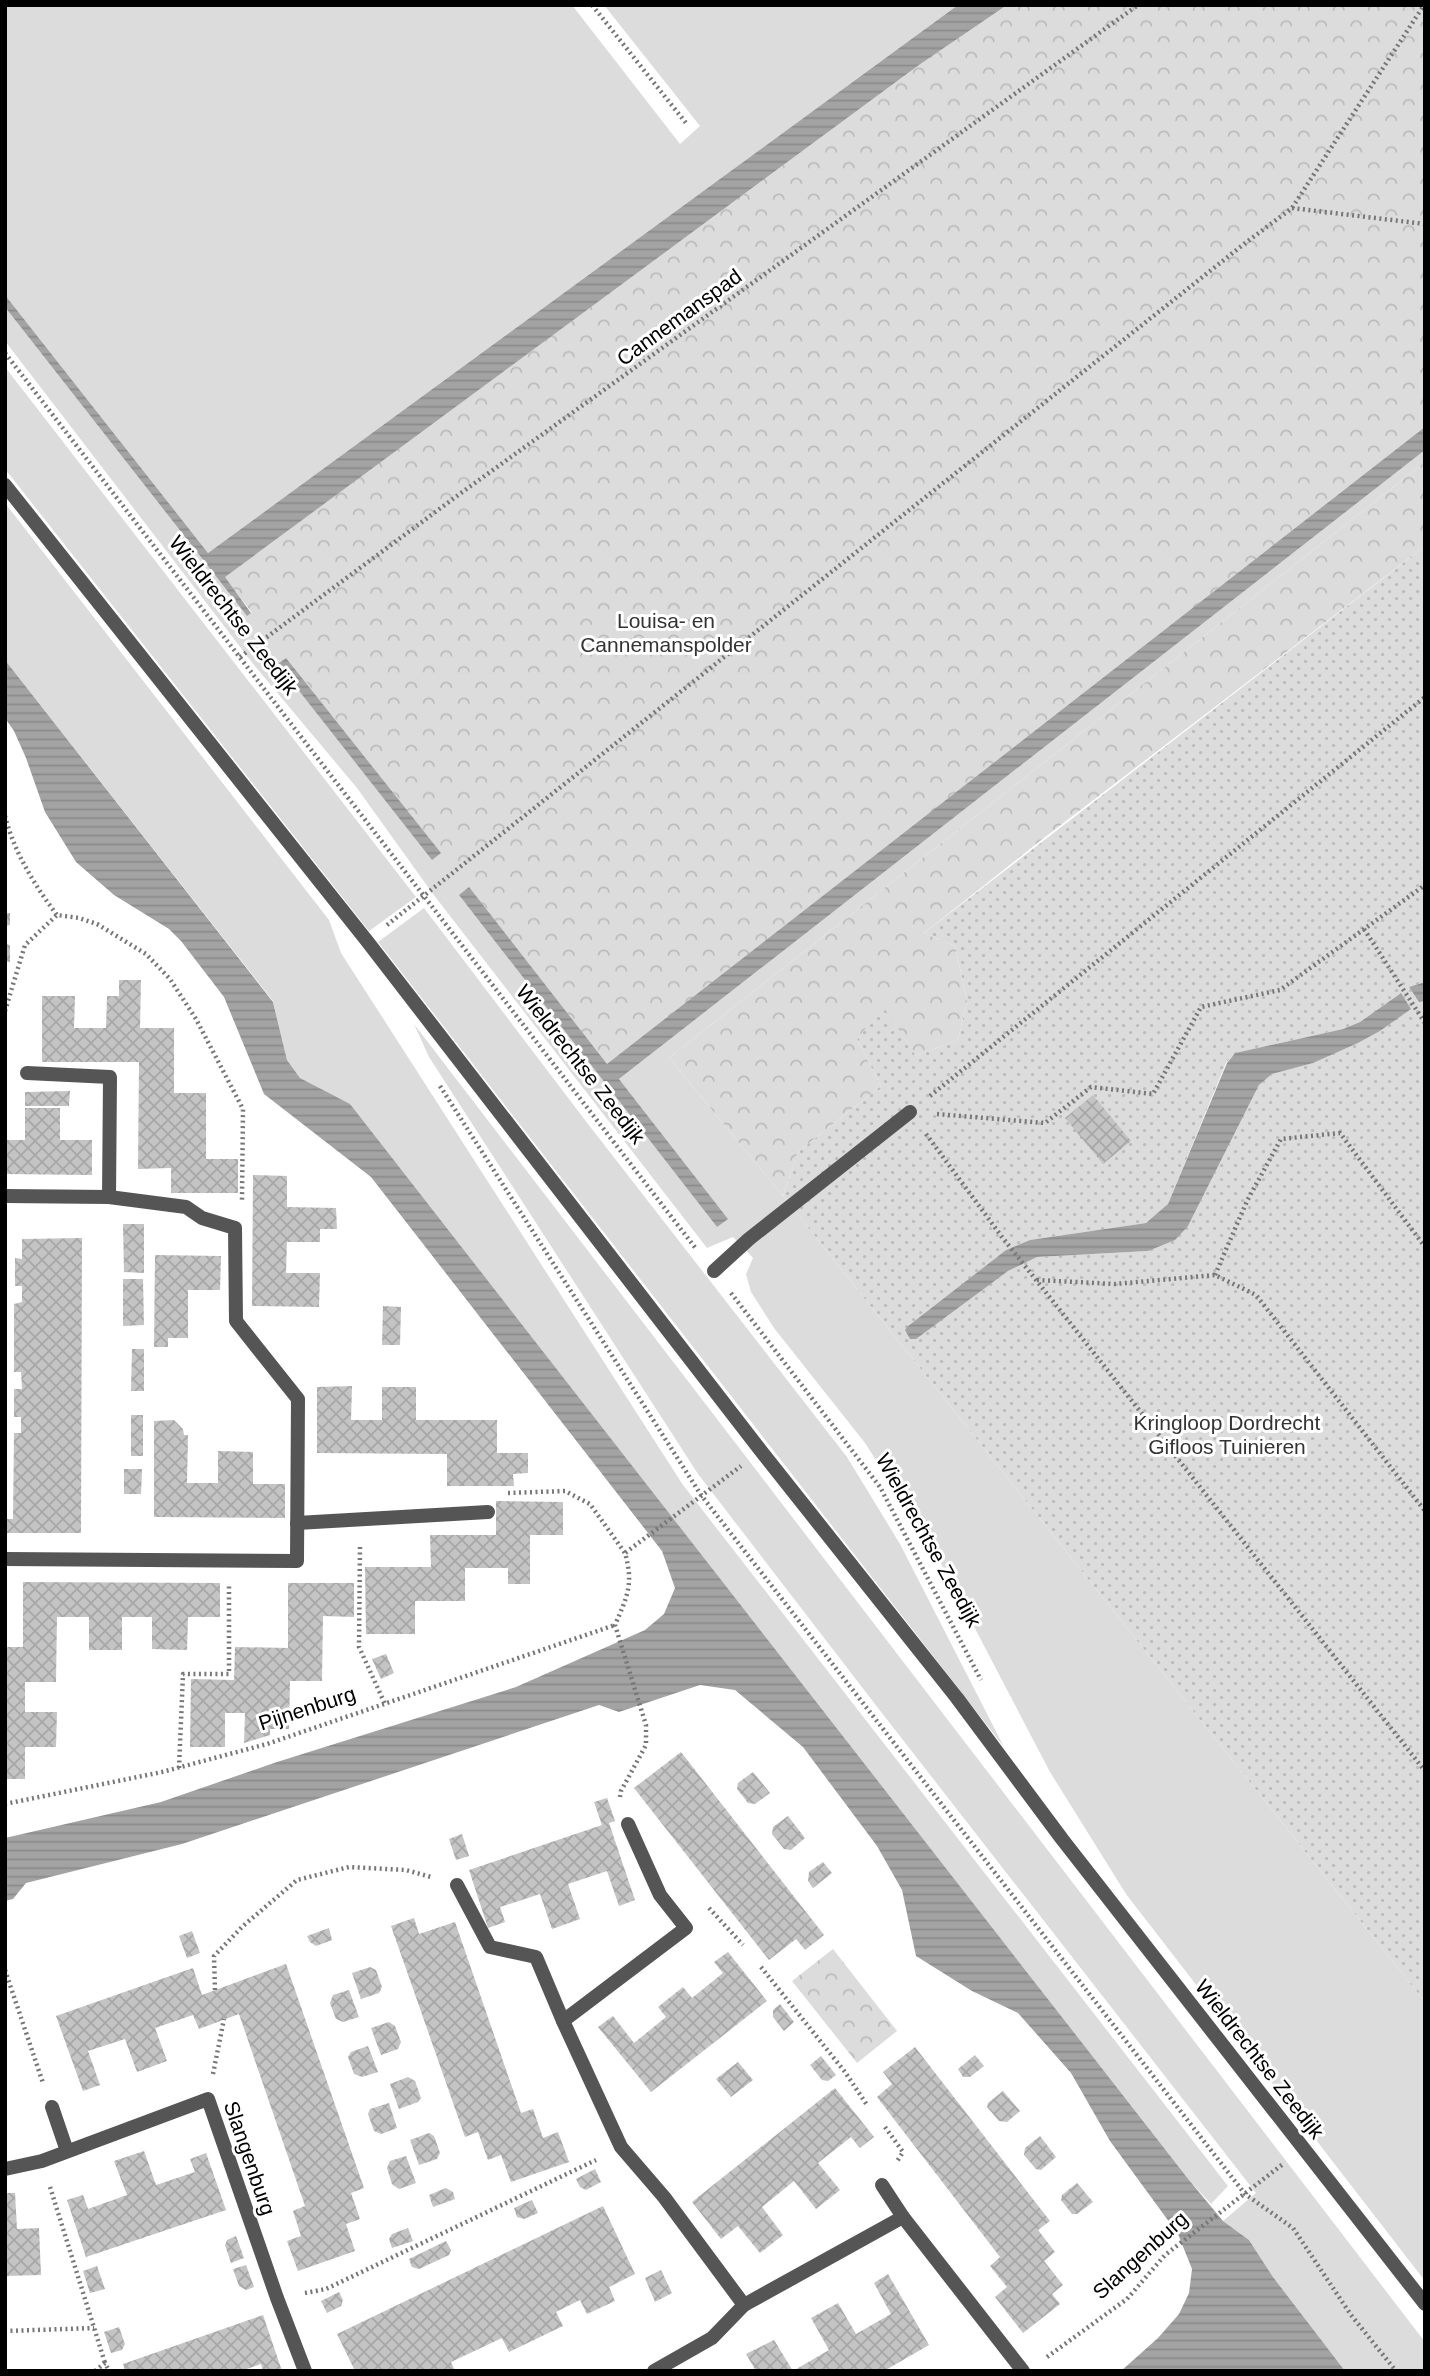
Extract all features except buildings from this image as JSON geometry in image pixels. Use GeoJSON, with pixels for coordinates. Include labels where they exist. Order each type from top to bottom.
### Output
{"type":"FeatureCollection","features":[{"type":"Feature","properties":{"kind":"street","name":"Wieldrechtse Zeedijk"},"geometry":{"type":"LineString","coordinates":[[5,485],[367,941],[1425,2304]]}},
{"type":"Feature","properties":{"kind":"street"},"geometry":{"type":"LineString","coordinates":[[27,1073],[110,1077],[109,1198]]}},
{"type":"Feature","properties":{"kind":"street"},"geometry":{"type":"LineString","coordinates":[[714,1271],[749,1239],[910,1112]]}},
{"type":"Feature","properties":{"kind":"street"},"geometry":{"type":"LineString","coordinates":[[5,1195],[109,1198],[186,1208],[202,1218],[235,1228],[236,1321],[298,1399],[297,1561],[5,1559]]}},
{"type":"Feature","properties":{"kind":"street"},"geometry":{"type":"LineString","coordinates":[[297,1522],[488,1512]]}},
{"type":"Feature","properties":{"kind":"street"},"geometry":{"type":"LineString","coordinates":[[563,2021],[686,1928],[660,1895],[628,1824]]}},
{"type":"Feature","properties":{"kind":"street"},"geometry":{"type":"LineString","coordinates":[[457,1885],[490,1947],[536,1957],[621,2147],[664,2197],[744,2305]]}},
{"type":"Feature","properties":{"kind":"street","name":"Slangenburg"},"geometry":{"type":"LineString","coordinates":[[5,2169],[42,2161],[208,2099],[305,2371]]}},
{"type":"Feature","properties":{"kind":"street"},"geometry":{"type":"LineString","coordinates":[[51,2107],[68,2151]]}},
{"type":"Feature","properties":{"kind":"street"},"geometry":{"type":"LineString","coordinates":[[882,2185],[1023,2371]]}},
{"type":"Feature","properties":{"kind":"street"},"geometry":{"type":"LineString","coordinates":[[654,2371],[712,2338],[744,2305],[904,2217]]}},
{"type":"Feature","properties":{"kind":"path"},"geometry":{"type":"LineString","coordinates":[[592,5],[685,123]]}},
{"type":"Feature","properties":{"kind":"path","name":"Cannemanspad"},"geometry":{"type":"LineString","coordinates":[[240,657],[461,493],[1138,5]]}},
{"type":"Feature","properties":{"kind":"path"},"geometry":{"type":"LineString","coordinates":[[367,941],[1292,208],[1424,5]]}},
{"type":"Feature","properties":{"kind":"path"},"geometry":{"type":"LineString","coordinates":[[1292,208],[1425,224]]}},
{"type":"Feature","properties":{"kind":"path","name":"Wieldrechtse Zeedijk"},"geometry":{"type":"LineString","coordinates":[[5,352],[880,1488],[982,1681]]}},
{"type":"Feature","properties":{"kind":"path"},"geometry":{"type":"LineString","coordinates":[[910,1112],[1425,697]]}},
{"type":"Feature","properties":{"kind":"path"},"geometry":{"type":"LineString","coordinates":[[5,816],[16,848],[45,900],[57,915],[79,918],[97,925],[146,954],[170,979],[196,1019],[243,1109],[242,1212],[235,1228]]}},
{"type":"Feature","properties":{"kind":"path"},"geometry":{"type":"LineString","coordinates":[[910,1112],[1045,1123],[1090,1087],[1153,1094],[1201,1007],[1280,990],[1425,885]]}},
{"type":"Feature","properties":{"kind":"path"},"geometry":{"type":"LineString","coordinates":[[5,1010],[25,945],[57,915]]}},
{"type":"Feature","properties":{"kind":"path"},"geometry":{"type":"LineString","coordinates":[[1364,929],[1425,1023]]}},
{"type":"Feature","properties":{"kind":"path"},"geometry":{"type":"LineString","coordinates":[[439,1085],[701,1495],[1245,2194],[1293,2228],[1351,2315],[1396,2371]]}},
{"type":"Feature","properties":{"kind":"path"},"geometry":{"type":"LineString","coordinates":[[910,1112],[1002,1237],[1425,1771]]}},
{"type":"Feature","properties":{"kind":"path"},"geometry":{"type":"LineString","coordinates":[[1215,1275],[1247,1201],[1281,1139],[1340,1133],[1425,1247]]}},
{"type":"Feature","properties":{"kind":"path"},"geometry":{"type":"LineString","coordinates":[[1037,1280],[1115,1284],[1215,1275],[1256,1295],[1425,1511]]}},
{"type":"Feature","properties":{"kind":"path"},"geometry":{"type":"LineString","coordinates":[[625,1553],[719,1482]]}},
{"type":"Feature","properties":{"kind":"path"},"geometry":{"type":"LineString","coordinates":[[488,1512],[488,1493],[565,1491],[590,1504],[625,1553],[631,1572],[629,1594],[615,1625],[646,1725],[646,1745],[621,1791],[620,1805],[628,1824]]}},
{"type":"Feature","properties":{"kind":"path"},"geometry":{"type":"LineString","coordinates":[[385,1518],[385,1547],[359,1547],[359,1647],[385,1704]]}},
{"type":"Feature","properties":{"kind":"path"},"geometry":{"type":"LineString","coordinates":[[179,1768],[183,1674],[229,1674],[229,1561]]}},
{"type":"Feature","properties":{"kind":"path","name":"Pijnenburg"},"geometry":{"type":"LineString","coordinates":[[5,1804],[179,1768],[267,1744],[615,1625]]}},
{"type":"Feature","properties":{"kind":"path"},"geometry":{"type":"LineString","coordinates":[[215,1990],[214,1956],[243,1926],[297,1880],[349,1867],[406,1870],[457,1885]]}},
{"type":"Feature","properties":{"kind":"path"},"geometry":{"type":"LineString","coordinates":[[761,1967],[845,2072],[867,2105]]}},
{"type":"Feature","properties":{"kind":"path"},"geometry":{"type":"LineString","coordinates":[[5,1970],[51,2107]]}},
{"type":"Feature","properties":{"kind":"path"},"geometry":{"type":"LineString","coordinates":[[208,2099],[224,2019]]}},
{"type":"Feature","properties":{"kind":"path"},"geometry":{"type":"LineString","coordinates":[[882,2185],[903,2152],[885,2127]]}},
{"type":"Feature","properties":{"kind":"path"},"geometry":{"type":"LineString","coordinates":[[277,2298],[326,2289],[621,2147]]}},
{"type":"Feature","properties":{"kind":"path","name":"Slangenburg"},"geometry":{"type":"LineString","coordinates":[[1040,2363],[1127,2299],[1165,2255],[1290,2159]]}},
{"type":"Feature","properties":{"kind":"path"},"geometry":{"type":"LineString","coordinates":[[42,2161],[109,2371]]}},
{"type":"Feature","properties":{"kind":"path"},"geometry":{"type":"LineString","coordinates":[[5,2331],[94,2328]]}},
{"type":"Feature","properties":{"kind":"path"},"geometry":{"type":"LineString","coordinates":[[95,2371],[105,2363]]}},
{"type":"Feature","properties":{"kind":"green space"},"geometry":{"type":"Polygon","coordinates":[[[5,5],[572,5],[680,144],[700,126],[604,5],[958,5],[208,553],[5,295],[5,5]]]}},
{"type":"Feature","properties":{"kind":"green space"},"geometry":{"type":"Polygon","coordinates":[[[1007,5],[607,1040],[459,895],[717,1227],[727,1218],[619,1079],[1425,450],[1425,462],[669,1058],[783,1196],[1425,2002],[1425,2281],[1126,1894],[1050,1772],[935,1552],[865,1443],[774,1328],[751,1292],[746,1274],[753,1258],[733,1237],[707,1248],[433,894],[357,788],[254,665],[5,341],[5,307],[247,616],[1007,5]]]}},
{"type":"Feature","properties":{"kind":"green space","name":"Louisa- en Cannemanspolder"},"geometry":{"type":"Polygon","coordinates":[[[1007,5],[1425,5],[1425,435],[607,1065],[224,577],[919,65],[1007,5]]]}},
{"type":"Feature","properties":{"kind":"green space"},"geometry":{"type":"Polygon","coordinates":[[[5,367],[416,897],[369,931],[5,469],[5,367]]]}},
{"type":"Feature","properties":{"kind":"green space"},"geometry":{"type":"Polygon","coordinates":[[[1425,462],[1425,546],[924,933],[955,946],[967,1001],[958,1040],[916,1056],[884,1009],[857,1039],[881,1086],[798,1152],[783,1196],[669,1058],[1425,462]]]}},
{"type":"Feature","properties":{"kind":"green space"},"geometry":{"type":"Polygon","coordinates":[[[5,503],[329,920],[341,953],[683,1485],[1228,2186],[1211,2204],[1189,2180],[350,1105],[300,1078],[287,1060],[273,1001],[5,660],[5,503]]]}},
{"type":"Feature","properties":{"kind":"green space","name":"Kringloop Dordrecht Gifloos Tuinieren"},"geometry":{"type":"Polygon","coordinates":[[[1425,546],[1425,982],[1409,987],[1419,1002],[1425,1001],[1425,2002],[783,1196],[798,1152],[881,1086],[857,1039],[884,1008],[916,1056],[958,1040],[967,1001],[955,946],[924,933],[1425,546]],[[1401,993],[1360,1022],[1343,1029],[1235,1053],[1226,1063],[1168,1204],[1159,1214],[1146,1223],[1030,1240],[1006,1250],[905,1330],[1037,1257],[1148,1251],[1188,1226],[1259,1085],[1272,1074],[1312,1063],[1358,1043],[1410,1009],[1401,993]]]}},
{"type":"Feature","properties":{"kind":"green space"},"geometry":{"type":"Polygon","coordinates":[[[424,908],[847,1457],[900,1544],[1004,1747],[378,942],[424,908]]]}},
{"type":"Feature","properties":{"kind":"green space"},"geometry":{"type":"Polygon","coordinates":[[[414,1024],[1425,2342],[1425,2371],[1345,2371],[1273,2277],[1249,2240],[1223,2221],[1256,2193],[698,1474],[429,1057],[414,1024]]]}},
{"type":"Feature","properties":{"kind":"green space"},"geometry":{"type":"Polygon","coordinates":[[[833,1949],[897,2031],[857,2063],[792,1981],[833,1949]]]}},
{"type":"Feature","properties":{"kind":"shaded area"},"geometry":{"type":"Polygon","coordinates":[[[958,5],[1007,5],[919,65],[225,577],[251,613],[247,616],[5,307],[5,295],[208,553],[958,5]]]}},
{"type":"Feature","properties":{"kind":"shaded area"},"geometry":{"type":"Polygon","coordinates":[[[1425,427],[1425,450],[619,1079],[728,1219],[717,1227],[459,895],[469,887],[607,1064],[1425,427]]]}},
{"type":"Feature","properties":{"kind":"shaded area"},"geometry":{"type":"Polygon","coordinates":[[[286,658],[441,853],[432,860],[278,664],[286,658]]]}},
{"type":"Feature","properties":{"kind":"shaded area"},"geometry":{"type":"Polygon","coordinates":[[[5,660],[273,1002],[287,1060],[300,1078],[350,1104],[1189,2180],[1223,2221],[1249,2240],[1273,2277],[1345,2371],[1121,2371],[1158,2338],[1179,2314],[1189,2293],[1192,2269],[1178,2234],[1110,2141],[1071,2073],[1018,2013],[972,1991],[916,1956],[902,1890],[877,1846],[803,1747],[735,1690],[700,1685],[619,1712],[599,1705],[182,1844],[26,1883],[13,1899],[5,1901],[5,1838],[161,1802],[277,1762],[516,1687],[645,1630],[664,1614],[675,1588],[662,1551],[371,1177],[264,1094],[224,997],[181,941],[169,929],[114,895],[76,862],[45,812],[26,758],[5,718],[5,660]]]}},
{"type":"Feature","properties":{"kind":"shaded area"},"geometry":{"type":"Polygon","coordinates":[[[1425,982],[1425,1001],[1419,1002],[1409,987],[1425,982]]]}},
{"type":"Feature","properties":{"kind":"shaded area"},"geometry":{"type":"Polygon","coordinates":[[[1401,993],[1411,1009],[1380,1031],[1313,1063],[1272,1074],[1259,1085],[1188,1226],[1175,1240],[1148,1251],[1037,1257],[1008,1271],[916,1339],[910,1339],[905,1330],[907,1327],[1006,1250],[1030,1240],[1146,1223],[1168,1204],[1227,1063],[1235,1053],[1343,1029],[1360,1022],[1401,993]]]}}]}
